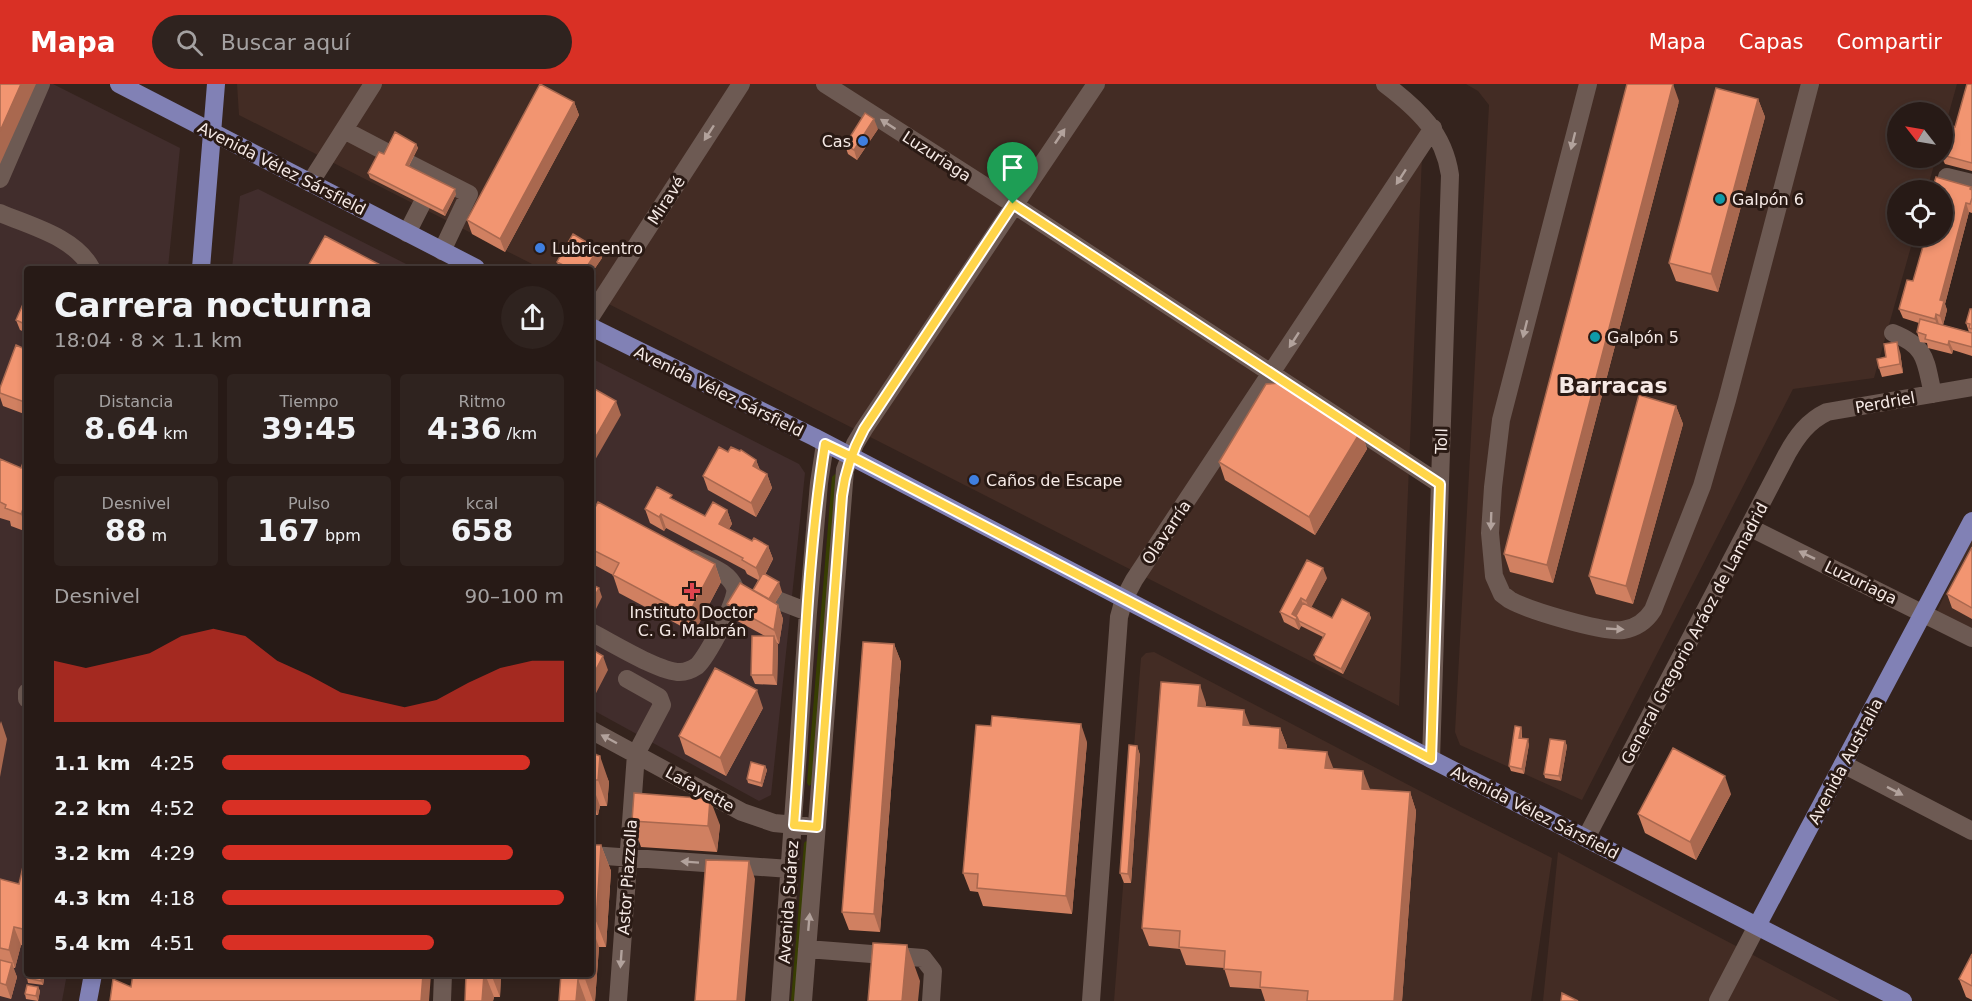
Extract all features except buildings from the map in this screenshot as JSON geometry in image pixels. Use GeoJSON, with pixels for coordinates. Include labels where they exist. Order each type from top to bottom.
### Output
{"type":"FeatureCollection","features":[{"type":"Feature","properties":{"kind":"main road","name":"Avenida Vélez Sársfield"},"geometry":{"type":"LineString","coordinates":[[119,84],[472,266]]}},
{"type":"Feature","properties":{"kind":"main road"},"geometry":{"type":"LineString","coordinates":[[201,266],[216,84]]}},
{"type":"Feature","properties":{"kind":"main road","name":"Avenida Vélez Sársfield"},"geometry":{"type":"LineString","coordinates":[[594,328],[850,456],[1902,1001]]}},
{"type":"Feature","properties":{"kind":"main road","name":"Avenida Australia"},"geometry":{"type":"LineString","coordinates":[[1757,926],[1972,521]]}},
{"type":"Feature","properties":{"kind":"main road"},"geometry":{"type":"LineString","coordinates":[[88,1001],[92,977]]}},
{"type":"Feature","properties":{"kind":"street"},"geometry":{"type":"LineString","coordinates":[[0,179],[41,84]]}},
{"type":"Feature","properties":{"kind":"street"},"geometry":{"type":"LineString","coordinates":[[310,183],[373,84]]}},
{"type":"Feature","properties":{"kind":"street","name":"Miravé"},"geometry":{"type":"LineString","coordinates":[[594,311],[741,84]]}},
{"type":"Feature","properties":{"kind":"street","name":"Luzuriaga"},"geometry":{"type":"LineString","coordinates":[[825,84],[1013,204],[1440,484]]}},
{"type":"Feature","properties":{"kind":"street","name":"Avenida Suárez"},"geometry":{"type":"LineString","coordinates":[[803,1001],[845,470],[864,429],[1013,204],[1096,84]]}},
{"type":"Feature","properties":{"kind":"street"},"geometry":{"type":"LineString","coordinates":[[1385,84],[1415,107],[1433,128]]}},
{"type":"Feature","properties":{"kind":"street"},"geometry":{"type":"LineString","coordinates":[[1588,84],[1501,420],[1493,487],[1491,532],[1494,576],[1502,594],[1509,600],[1567,620],[1619,631],[1639,625],[1653,610],[1702,486],[1727,400],[1810,84]]}},
{"type":"Feature","properties":{"kind":"street","name":"Olavarría"},"geometry":{"type":"LineString","coordinates":[[1091,1001],[1119,617],[1124,599],[1134,580],[1433,128]]}},
{"type":"Feature","properties":{"kind":"street","name":"Toll"},"geometry":{"type":"LineString","coordinates":[[1431,759],[1450,175],[1446,154],[1433,128]]}},
{"type":"Feature","properties":{"kind":"street"},"geometry":{"type":"LineString","coordinates":[[344,130],[388,153]]}},
{"type":"Feature","properties":{"kind":"street"},"geometry":{"type":"LineString","coordinates":[[410,164],[469,194],[442,251]]}},
{"type":"Feature","properties":{"kind":"street"},"geometry":{"type":"LineString","coordinates":[[407,233],[435,177]]}},
{"type":"Feature","properties":{"kind":"street"},"geometry":{"type":"LineString","coordinates":[[1947,177],[1972,183]]}},
{"type":"Feature","properties":{"kind":"street"},"geometry":{"type":"LineString","coordinates":[[0,213],[55,236],[81,254],[90,266]]}},
{"type":"Feature","properties":{"kind":"street"},"geometry":{"type":"LineString","coordinates":[[1893,333],[1910,339],[1923,352],[1933,394]]}},
{"type":"Feature","properties":{"kind":"street","name":"Perdriel"},"geometry":{"type":"LineString","coordinates":[[1803,429],[1827,412],[1972,387]]}},
{"type":"Feature","properties":{"kind":"street","name":"General Gregorio Aráoz de Lamadrid"},"geometry":{"type":"LineString","coordinates":[[1586,838],[1787,454],[1803,429]]}},
{"type":"Feature","properties":{"kind":"street","name":"Avenida Suárez"},"geometry":{"type":"LineString","coordinates":[[780,1001],[808,612],[819,483],[825,444]]}},
{"type":"Feature","properties":{"kind":"street","name":"Luzuriaga"},"geometry":{"type":"LineString","coordinates":[[1749,527],[1972,638]]}},
{"type":"Feature","properties":{"kind":"street"},"geometry":{"type":"LineString","coordinates":[[680,551],[719,571],[732,583],[750,590]]}},
{"type":"Feature","properties":{"kind":"street"},"geometry":{"type":"LineString","coordinates":[[594,634],[662,668],[675,672],[690,671],[702,661],[708,652],[734,603],[736,593],[732,583]]}},
{"type":"Feature","properties":{"kind":"street"},"geometry":{"type":"LineString","coordinates":[[777,600],[808,612]]}},
{"type":"Feature","properties":{"kind":"street"},"geometry":{"type":"LineString","coordinates":[[627,679],[659,696],[662,705],[636,754]]}},
{"type":"Feature","properties":{"kind":"street","name":"Lafayette"},"geometry":{"type":"LineString","coordinates":[[594,731],[742,812],[774,823],[817,827]]}},
{"type":"Feature","properties":{"kind":"street","name":"Astor Piazzolla"},"geometry":{"type":"LineString","coordinates":[[618,1001],[636,754]]}},
{"type":"Feature","properties":{"kind":"street"},"geometry":{"type":"LineString","coordinates":[[1843,764],[1972,831]]}},
{"type":"Feature","properties":{"kind":"street"},"geometry":{"type":"LineString","coordinates":[[594,855],[790,869]]}},
{"type":"Feature","properties":{"kind":"street","name":"Avenida Australia"},"geometry":{"type":"LineString","coordinates":[[1718,1001],[1757,926]]}},
{"type":"Feature","properties":{"kind":"street"},"geometry":{"type":"LineString","coordinates":[[807,949],[923,958],[933,971],[931,1001]]}},
{"type":"Feature","properties":{"kind":"street"},"geometry":{"type":"LineString","coordinates":[[442,1001],[443,977]]}},
{"type":"Feature","properties":{"kind":"shaded area"},"geometry":{"type":"Polygon","coordinates":[[[0,84],[53,84],[180,148],[168,266],[24,266],[24,977],[66,977],[62,1001],[0,1001],[0,84]]]}},
{"type":"Feature","properties":{"kind":"shaded area"},"geometry":{"type":"Polygon","coordinates":[[[237,84],[1388,84],[1424,108],[1399,706],[594,297],[594,266],[536,266],[239,115],[237,84]]]}},
{"type":"Feature","properties":{"kind":"shaded area"},"geometry":{"type":"Polygon","coordinates":[[[1466,84],[1957,84],[1952,102],[1887,102],[1887,168],[1933,168],[1930,180],[1887,180],[1887,246],[1911,246],[1874,378],[1793,389],[1582,800],[1460,745],[1455,732],[1489,105],[1478,91],[1466,84]]]}},
{"type":"Feature","properties":{"kind":"shaded area"},"geometry":{"type":"Polygon","coordinates":[[[258,189],[410,266],[232,266],[240,196],[258,189]]]}},
{"type":"Feature","properties":{"kind":"shaded area","name":"Instituto Doctor C. G. Malbrán"},"geometry":{"type":"Polygon","coordinates":[[[594,360],[799,464],[805,473],[771,795],[759,801],[594,711],[594,360]]]}},
{"type":"Feature","properties":{"kind":"shaded area"},"geometry":{"type":"Polygon","coordinates":[[[1972,535],[1972,636],[1935,616],[1972,535]]]}},
{"type":"Feature","properties":{"kind":"shaded area"},"geometry":{"type":"Polygon","coordinates":[[[1154,652],[1552,858],[1531,1001],[1114,1001],[1141,658],[1146,653],[1154,652]]]}},
{"type":"Feature","properties":{"kind":"shaded area"},"geometry":{"type":"Polygon","coordinates":[[[1558,852],[1840,1001],[1543,1001],[1558,852]]]}},
{"type":"Feature","properties":{"kind":"green space"},"geometry":{"type":"Polygon","coordinates":[[[835,474],[812,784],[809,786],[807,783],[832,477],[835,474]]]}},
{"type":"Feature","properties":{"kind":"green space"},"geometry":{"type":"Polygon","coordinates":[[[808,842],[796,1001],[791,1001],[804,843],[808,842]]]}},
{"type":"Feature","properties":{"kind":"place","name":"Cas"},"geometry":{"type":"Point","coordinates":[863,141]}},
{"type":"Feature","properties":{"kind":"place","name":"Galpón 6"},"geometry":{"type":"Point","coordinates":[1720,199]}},
{"type":"Feature","properties":{"kind":"place","name":"Lubricentro"},"geometry":{"type":"Point","coordinates":[540,248]}},
{"type":"Feature","properties":{"kind":"place","name":"Galpón 5"},"geometry":{"type":"Point","coordinates":[1595,337]}},
{"type":"Feature","properties":{"kind":"place","name":"Caños de Escape"},"geometry":{"type":"Point","coordinates":[974,480]}},
{"type":"Feature","properties":{"kind":"place","name":"Instituto Doctor C. G. Malbrán"},"geometry":{"type":"Point","coordinates":[692,591]}},
{"type":"Feature","properties":{"kind":"district","name":"Barracas"},"geometry":{"type":"Point","coordinates":[1613,385]}},
{"type":"Feature","properties":{"kind":"route"},"geometry":{"type":"LineString","coordinates":[[1013,204],[864,429],[855,444],[850,456],[845,470],[817,827],[794,825],[808,612],[819,483],[825,444],[850,456],[1431,759],[1440,484],[1013,204]]}}]}
